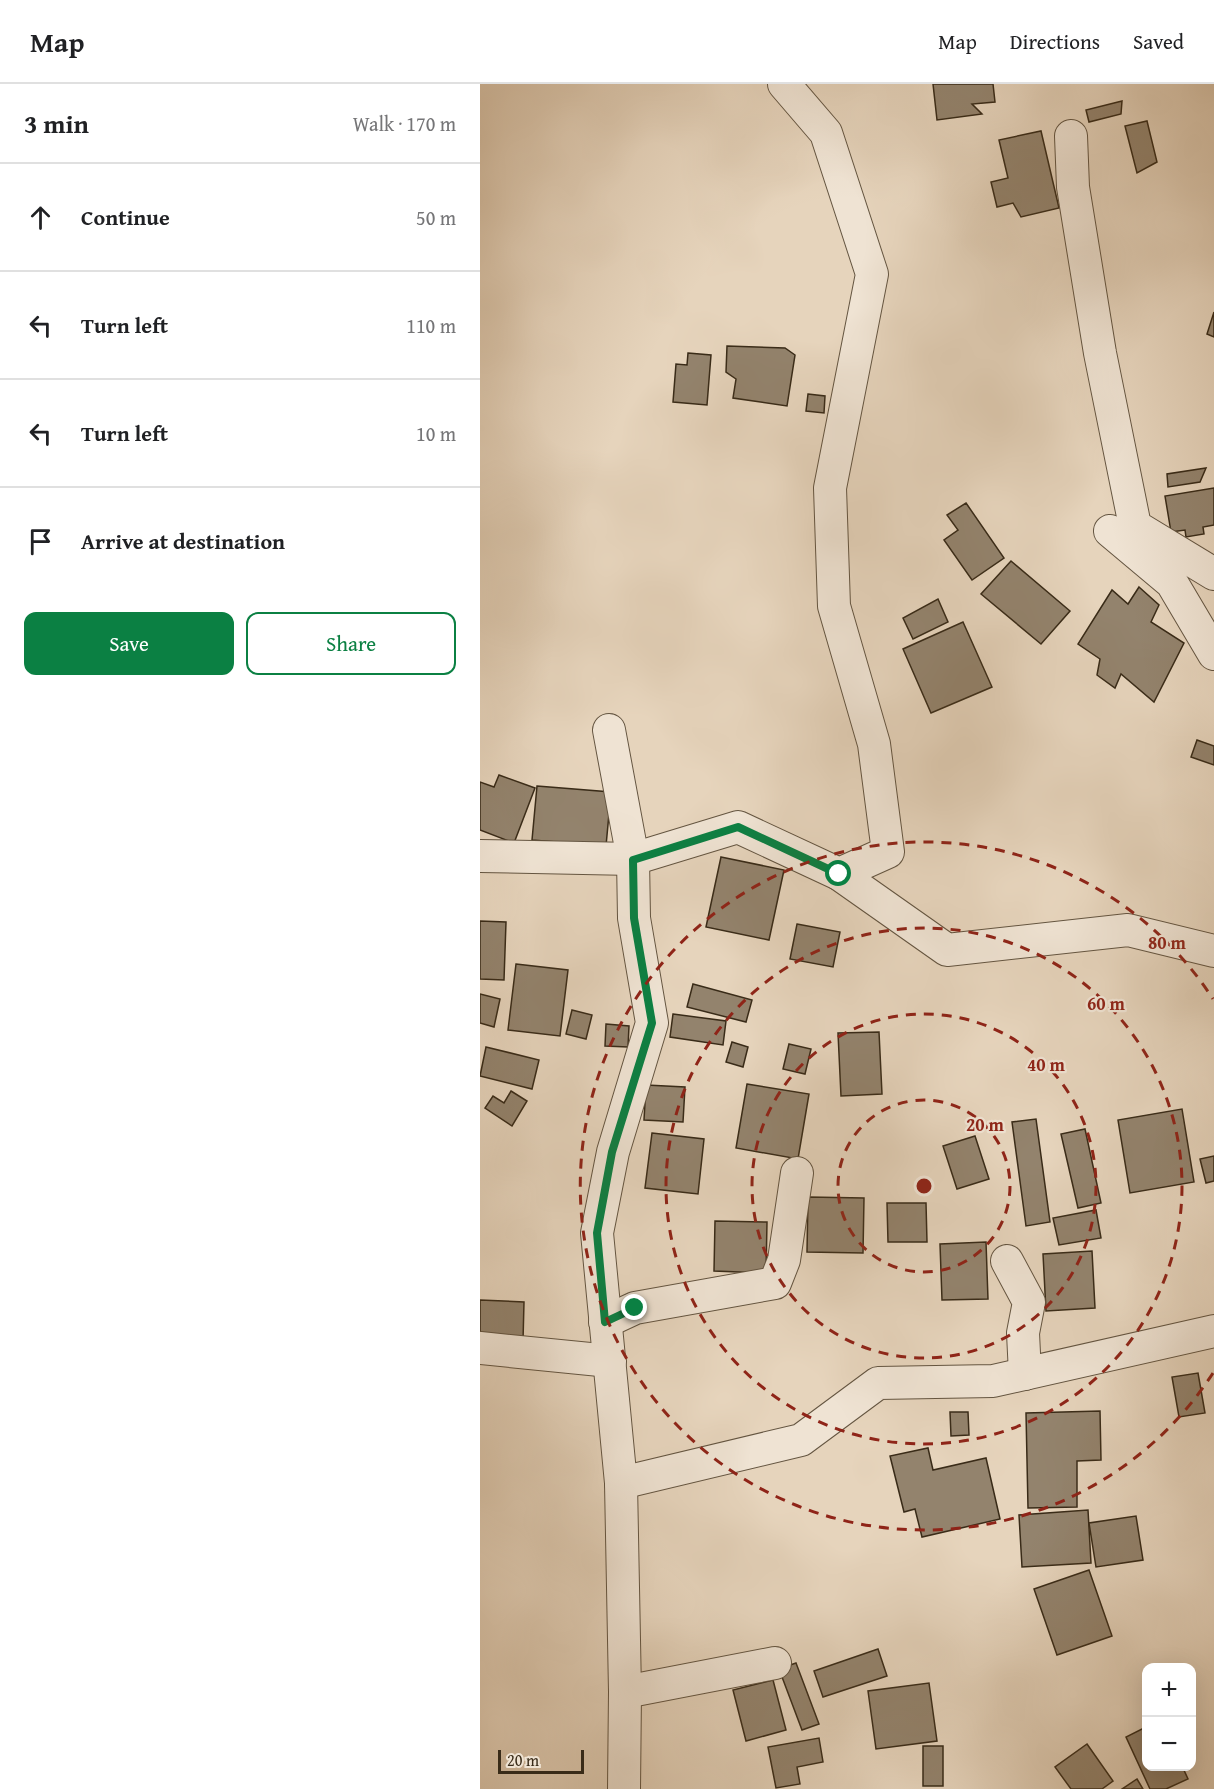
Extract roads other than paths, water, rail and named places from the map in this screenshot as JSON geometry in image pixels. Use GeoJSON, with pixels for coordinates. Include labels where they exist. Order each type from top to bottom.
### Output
{"type":"FeatureCollection","features":[{"type":"Feature","properties":{"kind":"street"},"geometry":{"type":"LineString","coordinates":[[784,84],[826,133],[872,274],[830,488],[834,606],[874,744],[888,852],[839,874]]}},
{"type":"Feature","properties":{"kind":"street"},"geometry":{"type":"LineString","coordinates":[[1071,136],[1073,187],[1100,353],[1135,526],[1214,574]]}},
{"type":"Feature","properties":{"kind":"street"},"geometry":{"type":"LineString","coordinates":[[1110,531],[1172,583],[1214,654]]}},
{"type":"Feature","properties":{"kind":"street"},"geometry":{"type":"LineString","coordinates":[[609,730],[633,860],[634,918],[652,1023],[612,1152],[597,1233],[621,1483],[625,1692],[624,1789]]}},
{"type":"Feature","properties":{"kind":"street"},"geometry":{"type":"LineString","coordinates":[[480,856],[633,860],[738,827],[839,874],[946,950],[1128,930],[1214,951]]}},
{"type":"Feature","properties":{"kind":"street"},"geometry":{"type":"LineString","coordinates":[[605,1322],[635,1308],[775,1283],[784,1260],[797,1173]]}},
{"type":"Feature","properties":{"kind":"street"},"geometry":{"type":"LineString","coordinates":[[1007,1262],[1029,1302],[1023,1333],[1025,1374]]}},
{"type":"Feature","properties":{"kind":"street"},"geometry":{"type":"LineString","coordinates":[[621,1483],[801,1440],[878,1383],[993,1381],[1214,1331]]}},
{"type":"Feature","properties":{"kind":"street"},"geometry":{"type":"LineString","coordinates":[[480,1348],[610,1361]]}},
{"type":"Feature","properties":{"kind":"street"},"geometry":{"type":"LineString","coordinates":[[625,1692],[775,1664]]}}]}
